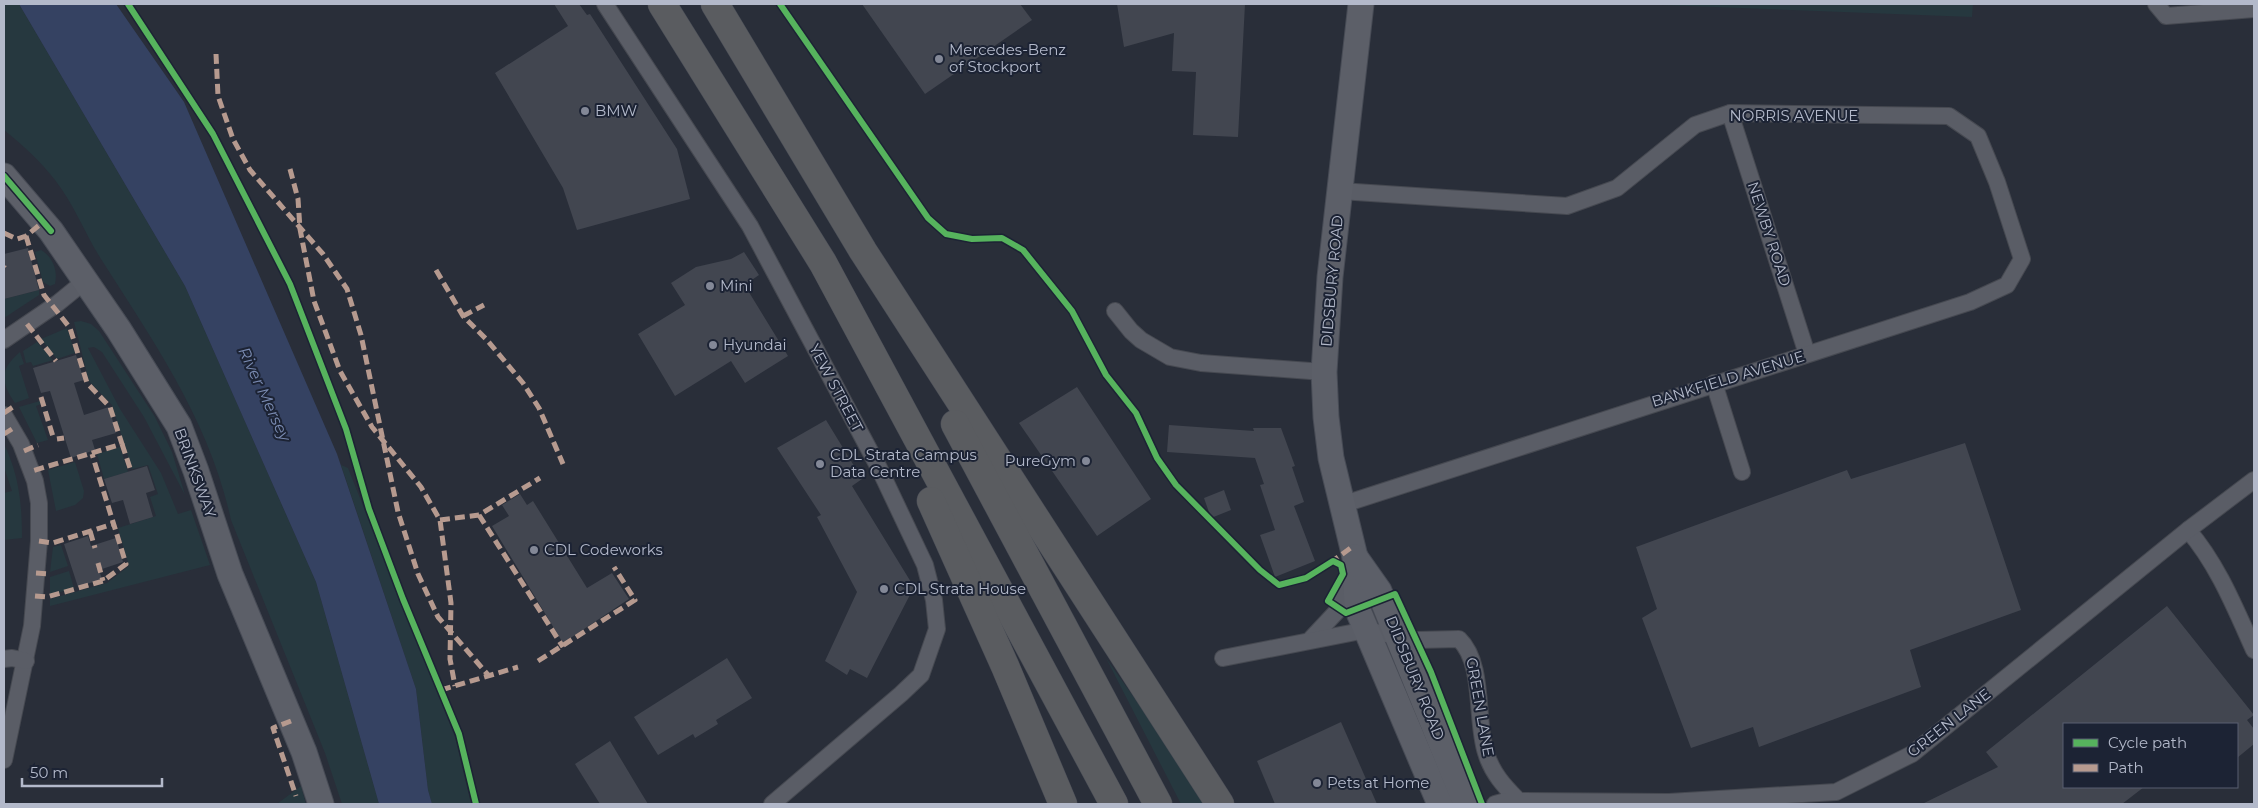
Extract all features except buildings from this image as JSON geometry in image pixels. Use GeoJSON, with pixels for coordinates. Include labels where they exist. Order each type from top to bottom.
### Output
{"type":"FeatureCollection","features":[{"type":"Feature","properties":{"kind":"highway"},"geometry":{"type":"LineString","coordinates":[[662,4],[823,263],[1114,804]]}},
{"type":"Feature","properties":{"kind":"highway"},"geometry":{"type":"LineString","coordinates":[[715,4],[863,251],[1220,804]]}},
{"type":"Feature","properties":{"kind":"highway"},"geometry":{"type":"LineString","coordinates":[[863,251],[1158,804]]}},
{"type":"Feature","properties":{"kind":"highway"},"geometry":{"type":"LineString","coordinates":[[823,263],[948,538],[1063,804]]}},
{"type":"Feature","properties":{"kind":"main road","name":"DIDSBURY ROAD"},"geometry":{"type":"LineString","coordinates":[[1361,4],[1330,277],[1324,372],[1326,417],[1331,458],[1355,557],[1358,608],[1440,804]]}},
{"type":"Feature","properties":{"kind":"main road","name":"BRINKSWAY"},"geometry":{"type":"LineString","coordinates":[[4,176],[51,231],[85,280],[179,426],[230,574],[304,752],[321,804]]}},
{"type":"Feature","properties":{"kind":"main road","name":"DIDSBURY ROAD"},"geometry":{"type":"LineString","coordinates":[[1355,557],[1380,591],[1466,804]]}},
{"type":"Feature","properties":{"kind":"street","name":"YEW STREET"},"geometry":{"type":"LineString","coordinates":[[605,4],[750,226],[879,468],[925,565],[934,600],[937,629],[921,675],[772,804]]}},
{"type":"Feature","properties":{"kind":"street"},"geometry":{"type":"LineString","coordinates":[[2156,4],[2166,16],[2254,9]]}},
{"type":"Feature","properties":{"kind":"street","name":"NORRIS AVENUE"},"geometry":{"type":"LineString","coordinates":[[1340,191],[1567,206],[1617,188],[1695,126],[1730,114],[1949,116],[1978,136],[1997,182]]}},
{"type":"Feature","properties":{"kind":"street","name":"NEWBY ROAD"},"geometry":{"type":"LineString","coordinates":[[1730,114],[1807,354]]}},
{"type":"Feature","properties":{"kind":"street","name":"BANKFIELD AVENUE"},"geometry":{"type":"LineString","coordinates":[[1341,504],[1970,302],[2006,285],[2022,259],[1997,182]]}},
{"type":"Feature","properties":{"kind":"street"},"geometry":{"type":"LineString","coordinates":[[4,340],[58,303],[85,280]]}},
{"type":"Feature","properties":{"kind":"street"},"geometry":{"type":"LineString","coordinates":[[1115,311],[1130,331],[1141,340],[1160,353],[1185,361],[1324,372]]}},
{"type":"Feature","properties":{"kind":"street"},"geometry":{"type":"LineString","coordinates":[[1714,383],[1742,472]]}},
{"type":"Feature","properties":{"kind":"street"},"geometry":{"type":"LineString","coordinates":[[4,415],[28,461],[39,504],[39,541],[32,626],[4,760]]}},
{"type":"Feature","properties":{"kind":"street","name":"GREEN LANE"},"geometry":{"type":"LineString","coordinates":[[1495,804],[1506,800],[1669,802],[1838,798],[1912,754],[2188,530],[2254,480]]}},
{"type":"Feature","properties":{"kind":"street"},"geometry":{"type":"LineString","coordinates":[[2188,530],[2206,550],[2254,650]]}},
{"type":"Feature","properties":{"kind":"street"},"geometry":{"type":"LineString","coordinates":[[1311,639],[1340,608],[1355,557]]}},
{"type":"Feature","properties":{"kind":"street","name":"GREEN LANE"},"geometry":{"type":"LineString","coordinates":[[1223,658],[1311,639],[1366,630],[1416,640],[1460,639],[1472,654],[1485,752],[1496,777],[1518,800]]}},
{"type":"Feature","properties":{"kind":"street"},"geometry":{"type":"LineString","coordinates":[[4,659],[12,658],[26,661]]}},
{"type":"Feature","properties":{"kind":"shaded area"},"geometry":{"type":"Polygon","coordinates":[[[4,4],[19,4],[185,286],[316,582],[379,804],[342,804],[325,753],[231,520],[222,484],[195,416],[160,352],[95,249],[62,189],[25,147],[4,130],[4,4]]]}},
{"type":"Feature","properties":{"kind":"shaded area"},"geometry":{"type":"Polygon","coordinates":[[[1636,4],[1973,4],[1972,17],[1636,4]]]}},
{"type":"Feature","properties":{"kind":"shaded area"},"geometry":{"type":"Polygon","coordinates":[[[41,250],[49,256],[55,269],[55,284],[50,286],[43,282],[35,252],[41,250]]]}},
{"type":"Feature","properties":{"kind":"shaded area"},"geometry":{"type":"Polygon","coordinates":[[[39,290],[39,295],[4,318],[4,299],[39,290]]]}},
{"type":"Feature","properties":{"kind":"shaded area"},"geometry":{"type":"Polygon","coordinates":[[[81,321],[91,324],[99,331],[155,417],[172,452],[185,495],[144,417],[102,352],[94,347],[88,348],[120,409],[161,473],[178,514],[191,510],[210,565],[50,606],[50,599],[107,583],[129,566],[118,528],[156,516],[150,497],[158,494],[148,465],[132,469],[112,405],[89,381],[74,322],[81,321]]]}},
{"type":"Feature","properties":{"kind":"shaded area"},"geometry":{"type":"Polygon","coordinates":[[[67,328],[75,353],[57,359],[41,339],[67,328]]]}},
{"type":"Feature","properties":{"kind":"shaded area"},"geometry":{"type":"Polygon","coordinates":[[[37,342],[53,360],[33,366],[31,362],[26,363],[23,351],[37,342]]]}},
{"type":"Feature","properties":{"kind":"shaded area"},"geometry":{"type":"Polygon","coordinates":[[[20,352],[24,364],[19,366],[29,398],[15,403],[7,388],[4,376],[13,358],[20,352]]]}},
{"type":"Feature","properties":{"kind":"shaded area"},"geometry":{"type":"Polygon","coordinates":[[[40,401],[41,404],[36,406],[48,440],[37,443],[19,407],[40,401]]]}},
{"type":"Feature","properties":{"kind":"shaded area"},"geometry":{"type":"Polygon","coordinates":[[[4,444],[19,490],[22,538],[4,540],[4,493],[12,491],[4,467],[4,444]]]}},
{"type":"Feature","properties":{"kind":"shaded area"},"geometry":{"type":"Polygon","coordinates":[[[120,447],[128,472],[104,479],[97,454],[120,447]]]}},
{"type":"Feature","properties":{"kind":"shaded area"},"geometry":{"type":"Polygon","coordinates":[[[75,462],[84,491],[83,498],[75,505],[56,511],[48,470],[75,462]]]}},
{"type":"Feature","properties":{"kind":"shaded area"},"geometry":{"type":"Polygon","coordinates":[[[341,465],[348,468],[455,737],[471,804],[432,804],[428,790],[416,689],[341,465]]]}},
{"type":"Feature","properties":{"kind":"shaded area"},"geometry":{"type":"Polygon","coordinates":[[[61,545],[68,566],[50,572],[53,547],[61,545]]]}},
{"type":"Feature","properties":{"kind":"shaded area"},"geometry":{"type":"Polygon","coordinates":[[[69,571],[74,588],[50,595],[50,577],[69,571]]]}},
{"type":"Feature","properties":{"kind":"shaded area"},"geometry":{"type":"Polygon","coordinates":[[[1106,658],[1145,713],[1204,804],[1181,804],[1106,658]]]}},
{"type":"Feature","properties":{"kind":"shaded area"},"geometry":{"type":"Polygon","coordinates":[[[301,786],[306,804],[277,804],[301,786]]]}},
{"type":"Feature","properties":{"kind":"water","name":"River Mersey"},"geometry":{"type":"Polygon","coordinates":[[[19,4],[116,4],[184,102],[337,454],[416,689],[428,790],[432,804],[379,804],[316,582],[185,286],[19,4]]]}},
{"type":"Feature","properties":{"kind":"marked path"},"geometry":{"type":"LineString","coordinates":[[216,54],[218,96],[233,139],[250,170],[323,254],[347,289],[361,335],[398,512],[418,574],[438,617],[489,676]]}},
{"type":"Feature","properties":{"kind":"marked path"},"geometry":{"type":"LineString","coordinates":[[290,169],[298,199],[300,229],[314,301],[340,371],[372,427],[421,487],[440,520],[451,603],[450,659],[455,686]]}},
{"type":"Feature","properties":{"kind":"marked path"},"geometry":{"type":"LineString","coordinates":[[4,233],[17,239],[26,236],[43,222]]}},
{"type":"Feature","properties":{"kind":"marked path"},"geometry":{"type":"LineString","coordinates":[[26,236],[44,295],[70,328],[87,383],[110,407],[122,444],[32,471]]}},
{"type":"Feature","properties":{"kind":"marked path"},"geometry":{"type":"LineString","coordinates":[[436,270],[463,316],[487,340],[523,383],[539,408],[563,464]]}},
{"type":"Feature","properties":{"kind":"marked path"},"geometry":{"type":"LineString","coordinates":[[463,316],[484,305]]}},
{"type":"Feature","properties":{"kind":"marked path"},"geometry":{"type":"LineString","coordinates":[[27,324],[56,361]]}},
{"type":"Feature","properties":{"kind":"marked path"},"geometry":{"type":"LineString","coordinates":[[41,397],[54,440]]}},
{"type":"Feature","properties":{"kind":"marked path"},"geometry":{"type":"LineString","coordinates":[[4,413],[16,405]]}},
{"type":"Feature","properties":{"kind":"marked path"},"geometry":{"type":"LineString","coordinates":[[4,434],[12,429]]}},
{"type":"Feature","properties":{"kind":"marked path"},"geometry":{"type":"LineString","coordinates":[[57,439],[64,438]]}},
{"type":"Feature","properties":{"kind":"marked path"},"geometry":{"type":"LineString","coordinates":[[122,444],[131,471]]}},
{"type":"Feature","properties":{"kind":"marked path"},"geometry":{"type":"LineString","coordinates":[[24,451],[38,445]]}},
{"type":"Feature","properties":{"kind":"marked path"},"geometry":{"type":"LineString","coordinates":[[35,596],[47,597],[103,581],[126,564],[92,454]]}},
{"type":"Feature","properties":{"kind":"marked path"},"geometry":{"type":"LineString","coordinates":[[440,520],[479,515],[540,478]]}},
{"type":"Feature","properties":{"kind":"marked path"},"geometry":{"type":"LineString","coordinates":[[479,515],[563,647]]}},
{"type":"Feature","properties":{"kind":"marked path"},"geometry":{"type":"LineString","coordinates":[[39,541],[53,543],[113,524]]}},
{"type":"Feature","properties":{"kind":"marked path"},"geometry":{"type":"LineString","coordinates":[[90,531],[95,548]]}},
{"type":"Feature","properties":{"kind":"marked path"},"geometry":{"type":"LineString","coordinates":[[1330,563],[1352,547]]}},
{"type":"Feature","properties":{"kind":"marked path"},"geometry":{"type":"LineString","coordinates":[[98,563],[103,581]]}},
{"type":"Feature","properties":{"kind":"marked path"},"geometry":{"type":"LineString","coordinates":[[538,661],[635,600],[614,567]]}},
{"type":"Feature","properties":{"kind":"marked path"},"geometry":{"type":"LineString","coordinates":[[36,573],[50,574]]}},
{"type":"Feature","properties":{"kind":"marked path"},"geometry":{"type":"LineString","coordinates":[[441,690],[518,667]]}},
{"type":"Feature","properties":{"kind":"marked path"},"geometry":{"type":"LineString","coordinates":[[291,721],[273,728],[296,796]]}},
{"type":"Feature","properties":{"kind":"cycle path"},"geometry":{"type":"LineString","coordinates":[[128,4],[213,134],[290,284],[346,429],[369,509],[403,599],[459,734],[476,804]]}},
{"type":"Feature","properties":{"kind":"cycle path"},"geometry":{"type":"LineString","coordinates":[[780,4],[928,218],[946,234],[972,239],[1002,238],[1023,250],[1072,311],[1106,375],[1136,413],[1157,458],[1176,485],[1260,570],[1279,585],[1306,578],[1333,561],[1341,565],[1343,574],[1328,601],[1346,613],[1395,594],[1431,672],[1482,804]]}},
{"type":"Feature","properties":{"kind":"cycle path"},"geometry":{"type":"LineString","coordinates":[[4,176],[51,231]]}},
{"type":"Feature","properties":{"kind":"place","name":"Mercedes-Benz of Stockport"},"geometry":{"type":"Point","coordinates":[939,59]}},
{"type":"Feature","properties":{"kind":"place","name":"BMW"},"geometry":{"type":"Point","coordinates":[585,111]}},
{"type":"Feature","properties":{"kind":"place","name":"Mini"},"geometry":{"type":"Point","coordinates":[710,286]}},
{"type":"Feature","properties":{"kind":"place","name":"Hyundai"},"geometry":{"type":"Point","coordinates":[713,345]}},
{"type":"Feature","properties":{"kind":"place","name":"PureGym"},"geometry":{"type":"Point","coordinates":[1086,461]}},
{"type":"Feature","properties":{"kind":"place","name":"CDL Strata Campus Data Centre"},"geometry":{"type":"Point","coordinates":[820,464]}},
{"type":"Feature","properties":{"kind":"place","name":"CDL Codeworks"},"geometry":{"type":"Point","coordinates":[534,550]}},
{"type":"Feature","properties":{"kind":"place","name":"CDL Strata House"},"geometry":{"type":"Point","coordinates":[884,589]}},
{"type":"Feature","properties":{"kind":"place","name":"Pets at Home"},"geometry":{"type":"Point","coordinates":[1317,783]}}]}
